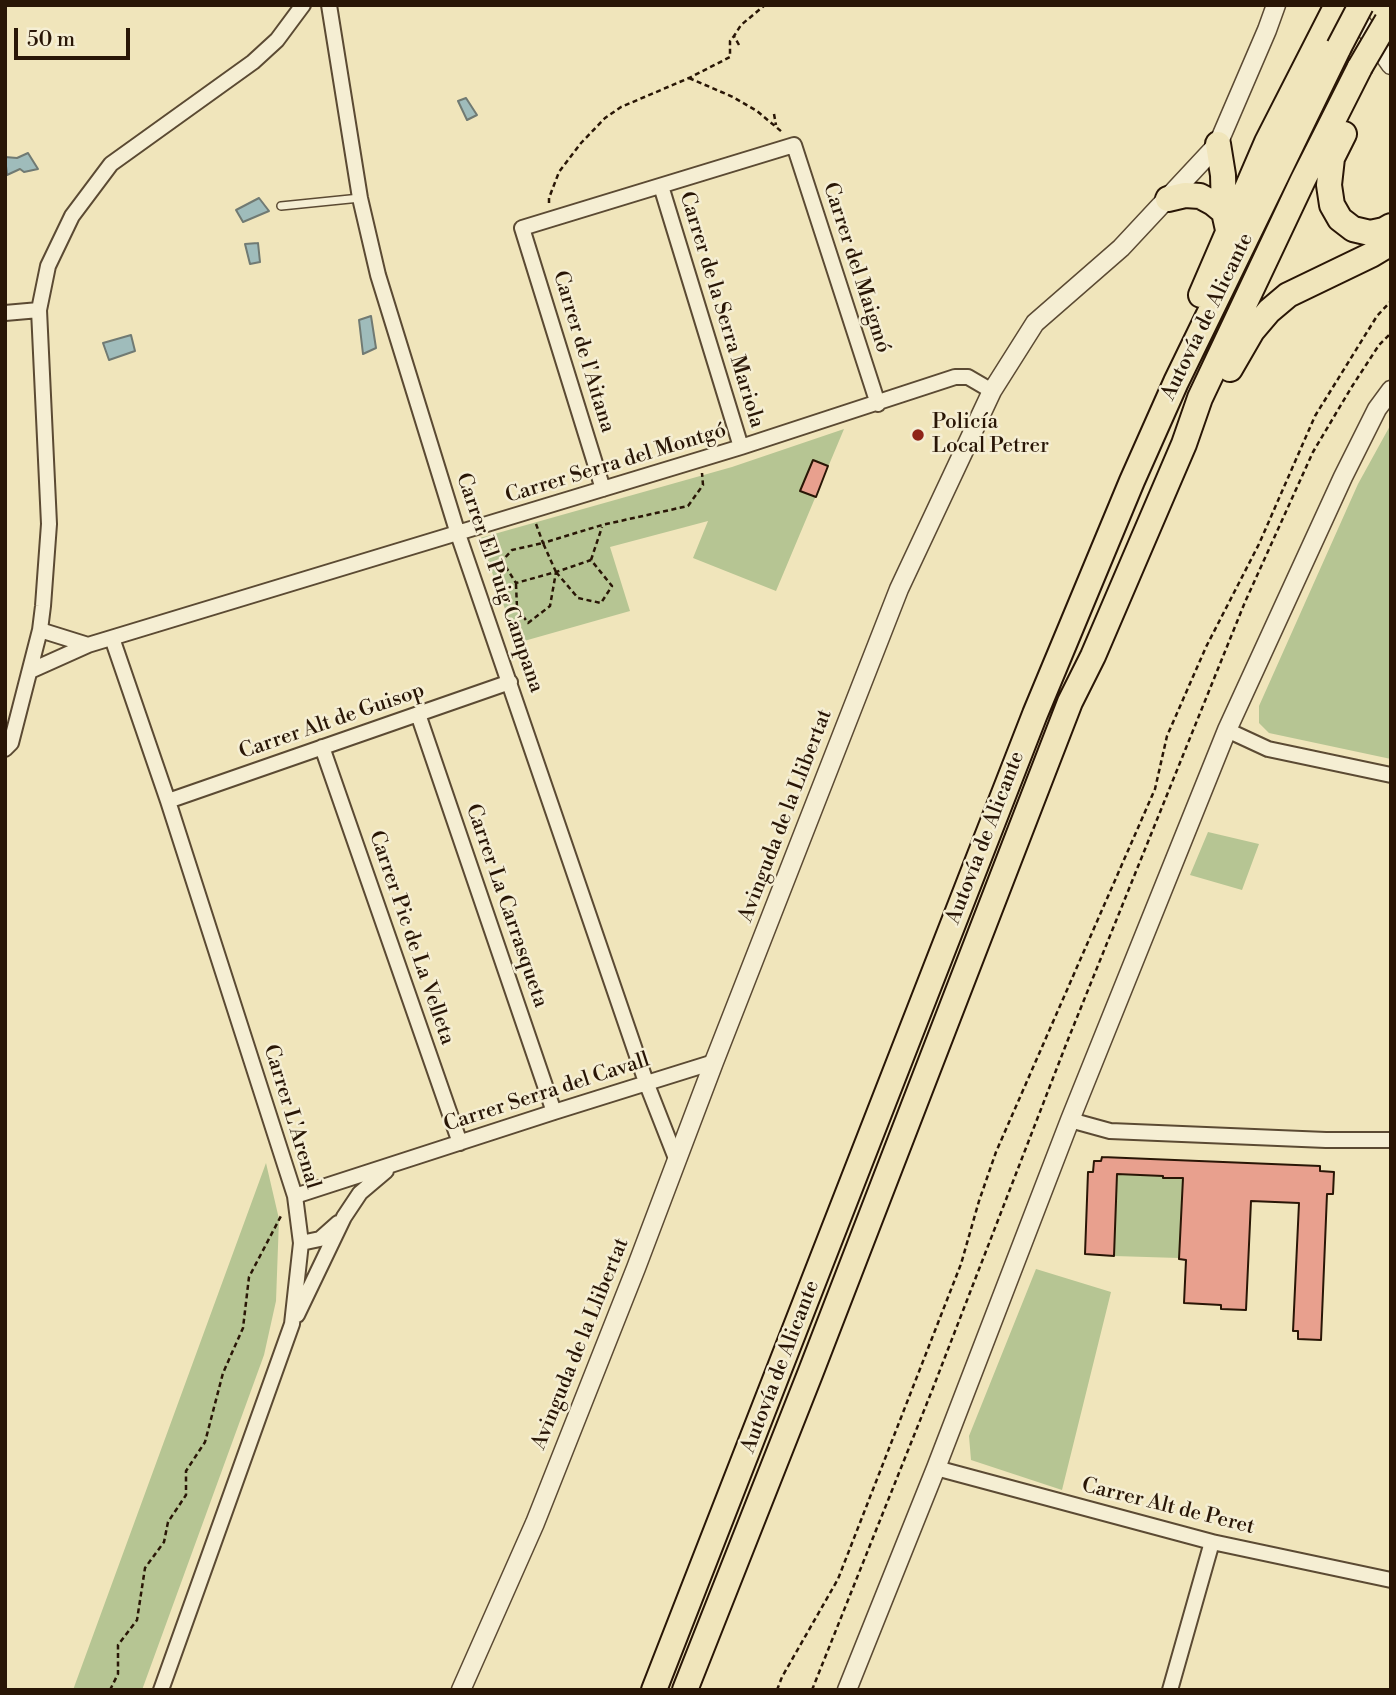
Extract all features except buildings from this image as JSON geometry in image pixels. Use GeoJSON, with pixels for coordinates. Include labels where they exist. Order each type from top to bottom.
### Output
{"type":"FeatureCollection","features":[{"type":"Feature","properties":{"kind":"highway"},"geometry":{"type":"LineString","coordinates":[[1176,382],[1181,343],[1226,222],[1267,142],[1331,40],[1337,5]]}},
{"type":"Feature","properties":{"kind":"highway","name":"Autovía de Alicante"},"geometry":{"type":"LineString","coordinates":[[654,1690],[1035,714],[1127,493],[1331,40],[1361,5]]}},
{"type":"Feature","properties":{"kind":"highway","name":"Autovía de Alicante"},"geometry":{"type":"LineString","coordinates":[[685,1690],[1070,702],[1093,656],[1184,444],[1200,398],[1303,180],[1374,71],[1389,26]]}},
{"type":"Feature","properties":{"kind":"highway"},"geometry":{"type":"LineString","coordinates":[[1374,71],[1332,158],[1329,185],[1332,205],[1340,219],[1353,229],[1370,233],[1391,226]]}},
{"type":"Feature","properties":{"kind":"highway"},"geometry":{"type":"LineString","coordinates":[[1218,144],[1226,222]]}},
{"type":"Feature","properties":{"kind":"highway"},"geometry":{"type":"LineString","coordinates":[[1168,199],[1185,195],[1200,196],[1213,202],[1226,222]]}},
{"type":"Feature","properties":{"kind":"highway"},"geometry":{"type":"LineString","coordinates":[[1184,444],[1207,414],[1252,331],[1269,311],[1288,295],[1391,243]]}},
{"type":"Feature","properties":{"kind":"street"},"geometry":{"type":"LineString","coordinates":[[5,749],[11,743],[40,630],[49,524],[39,310],[48,266],[72,216],[111,164],[253,62],[277,40],[303,5]]}},
{"type":"Feature","properties":{"kind":"street","name":"Carrer El Puig Campana"},"geometry":{"type":"LineString","coordinates":[[329,5],[360,198],[378,275],[458,534],[646,1082],[677,1161]]}},
{"type":"Feature","properties":{"kind":"street","name":"Avinguda de la Llibertat"},"geometry":{"type":"LineString","coordinates":[[461,1690],[535,1523],[899,589],[992,391],[1035,323],[1121,248],[1218,144],[1276,5]]}},
{"type":"Feature","properties":{"kind":"street","name":"Avinguda de la Llibertat"},"geometry":{"type":"LineString","coordinates":[[1267,30],[1290,5]]}},
{"type":"Feature","properties":{"kind":"street"},"geometry":{"type":"LineString","coordinates":[[1350,5],[1374,71]]}},
{"type":"Feature","properties":{"kind":"street"},"geometry":{"type":"LineString","coordinates":[[551,219],[794,145]]}},
{"type":"Feature","properties":{"kind":"street","name":"Carrer del Maigmó"},"geometry":{"type":"LineString","coordinates":[[794,145],[878,404]]}},
{"type":"Feature","properties":{"kind":"street","name":"Carrer de la Serra Mariola"},"geometry":{"type":"LineString","coordinates":[[662,186],[741,447]]}},
{"type":"Feature","properties":{"kind":"street","name":"Carrer de l'Aitana"},"geometry":{"type":"LineString","coordinates":[[551,219],[523,228],[603,489]]}},
{"type":"Feature","properties":{"kind":"street"},"geometry":{"type":"LineString","coordinates":[[5,313],[39,310]]}},
{"type":"Feature","properties":{"kind":"street","name":"Carrer Serra del Montgó"},"geometry":{"type":"LineString","coordinates":[[30,671],[88,645],[701,460],[955,377],[968,377],[992,391]]}},
{"type":"Feature","properties":{"kind":"street"},"geometry":{"type":"LineString","coordinates":[[847,1690],[1070,1120],[1227,730],[1343,477],[1377,409],[1391,390]]}},
{"type":"Feature","properties":{"kind":"street"},"geometry":{"type":"LineString","coordinates":[[40,630],[88,645]]}},
{"type":"Feature","properties":{"kind":"street","name":"Carrer L'Arenal"},"geometry":{"type":"LineString","coordinates":[[112,638],[168,802],[295,1196],[301,1243],[292,1324],[161,1690]]}},
{"type":"Feature","properties":{"kind":"street","name":"Carrer Alt de Guisop"},"geometry":{"type":"LineString","coordinates":[[168,802],[510,682]]}},
{"type":"Feature","properties":{"kind":"street","name":"Carrer La Carrasqueta"},"geometry":{"type":"LineString","coordinates":[[418,714],[554,1112]]}},
{"type":"Feature","properties":{"kind":"street"},"geometry":{"type":"LineString","coordinates":[[1227,730],[1268,749],[1391,775]]}},
{"type":"Feature","properties":{"kind":"street","name":"Carrer Pic de La Velleta"},"geometry":{"type":"LineString","coordinates":[[322,747],[460,1143]]}},
{"type":"Feature","properties":{"kind":"street","name":"Carrer Serra del Cavall"},"geometry":{"type":"LineString","coordinates":[[295,1196],[714,1062]]}},
{"type":"Feature","properties":{"kind":"street"},"geometry":{"type":"LineString","coordinates":[[1070,1120],[1110,1131],[1391,1140]]}},
{"type":"Feature","properties":{"kind":"street","name":"Carrer Serra del Cavall"},"geometry":{"type":"LineString","coordinates":[[292,1324],[344,1217],[360,1193],[393,1165]]}},
{"type":"Feature","properties":{"kind":"street","name":"Carrer Serra del Cavall"},"geometry":{"type":"LineString","coordinates":[[301,1243],[320,1239],[344,1217]]}},
{"type":"Feature","properties":{"kind":"street","name":"Carrer Alt de Peret"},"geometry":{"type":"LineString","coordinates":[[936,1468],[1212,1542],[1391,1580]]}},
{"type":"Feature","properties":{"kind":"street"},"geometry":{"type":"LineString","coordinates":[[1170,1690],[1212,1542]]}},
{"type":"Feature","properties":{"kind":"lane"},"geometry":{"type":"LineString","coordinates":[[281,206],[360,198]]}},
{"type":"Feature","properties":{"kind":"path"},"geometry":{"type":"LineString","coordinates":[[551,219],[549,198],[559,172],[605,118],[621,107],[730,57],[730,40],[741,25],[765,5]]}},
{"type":"Feature","properties":{"kind":"path"},"geometry":{"type":"LineString","coordinates":[[734,36],[739,45]]}},
{"type":"Feature","properties":{"kind":"path"},"geometry":{"type":"LineString","coordinates":[[689,78],[733,97],[757,111],[776,125],[794,145]]}},
{"type":"Feature","properties":{"kind":"path"},"geometry":{"type":"LineString","coordinates":[[774,114],[776,125]]}},
{"type":"Feature","properties":{"kind":"path"},"geometry":{"type":"LineString","coordinates":[[776,1690],[838,1579],[961,1264],[996,1152],[1155,789],[1172,723],[1206,647],[1259,544],[1315,416],[1377,316],[1391,301]]}},
{"type":"Feature","properties":{"kind":"path"},"geometry":{"type":"LineString","coordinates":[[812,1690],[938,1375],[1066,1042],[1245,603],[1313,452],[1379,345],[1391,333]]}},
{"type":"Feature","properties":{"kind":"path"},"geometry":{"type":"LineString","coordinates":[[556,572],[550,606],[528,623],[517,608],[516,583],[502,561],[512,550],[602,525],[688,506],[703,485],[701,460]]}},
{"type":"Feature","properties":{"kind":"path"},"geometry":{"type":"LineString","coordinates":[[532,511],[556,572],[578,598],[601,603],[612,586],[592,560]]}},
{"type":"Feature","properties":{"kind":"path"},"geometry":{"type":"LineString","coordinates":[[592,560],[602,525]]}},
{"type":"Feature","properties":{"kind":"path"},"geometry":{"type":"LineString","coordinates":[[516,583],[592,560]]}},
{"type":"Feature","properties":{"kind":"path"},"geometry":{"type":"LineString","coordinates":[[110,1690],[118,1674],[118,1645],[137,1620],[145,1568],[164,1542],[168,1522],[186,1495],[186,1471],[205,1442],[223,1373],[243,1328],[249,1277],[279,1219]]}},
{"type":"Feature","properties":{"kind":"green space"},"geometry":{"type":"Polygon","coordinates":[[[1391,424],[1391,759],[1269,733],[1259,723],[1259,706],[1358,484],[1391,424]]]}},
{"type":"Feature","properties":{"kind":"green space"},"geometry":{"type":"Polygon","coordinates":[[[844,429],[776,591],[693,558],[708,521],[610,547],[630,611],[517,643],[480,538],[732,467],[844,429]]]}},
{"type":"Feature","properties":{"kind":"green space"},"geometry":{"type":"Polygon","coordinates":[[[1208,832],[1259,844],[1242,890],[1190,875],[1208,832]]]}},
{"type":"Feature","properties":{"kind":"green space"},"geometry":{"type":"Polygon","coordinates":[[[266,1163],[279,1219],[276,1301],[264,1355],[142,1690],[73,1690],[266,1163]]]}},
{"type":"Feature","properties":{"kind":"green space"},"geometry":{"type":"Polygon","coordinates":[[[1117,1174],[1183,1178],[1179,1258],[1114,1256],[1117,1174]]]}},
{"type":"Feature","properties":{"kind":"green space"},"geometry":{"type":"Polygon","coordinates":[[[1036,1269],[1111,1292],[1062,1490],[971,1460],[969,1436],[1036,1269]]]}},
{"type":"Feature","properties":{"kind":"water"},"geometry":{"type":"Polygon","coordinates":[[[466,98],[477,115],[467,120],[458,101],[466,98]]]}},
{"type":"Feature","properties":{"kind":"water"},"geometry":{"type":"Polygon","coordinates":[[[28,153],[38,169],[24,172],[20,169],[7,175],[5,157],[17,158],[28,153]]]}},
{"type":"Feature","properties":{"kind":"water"},"geometry":{"type":"Polygon","coordinates":[[[259,198],[269,211],[243,222],[236,210],[259,198]]]}},
{"type":"Feature","properties":{"kind":"water"},"geometry":{"type":"Polygon","coordinates":[[[258,243],[260,262],[250,264],[245,244],[258,243]]]}},
{"type":"Feature","properties":{"kind":"water"},"geometry":{"type":"Polygon","coordinates":[[[371,316],[376,348],[363,354],[359,320],[371,316]]]}},
{"type":"Feature","properties":{"kind":"water"},"geometry":{"type":"Polygon","coordinates":[[[131,335],[135,351],[109,360],[103,343],[131,335]]]}},
{"type":"Feature","properties":{"kind":"place","name":"Policía Local Petrer"},"geometry":{"type":"Point","coordinates":[918,435]}}]}
